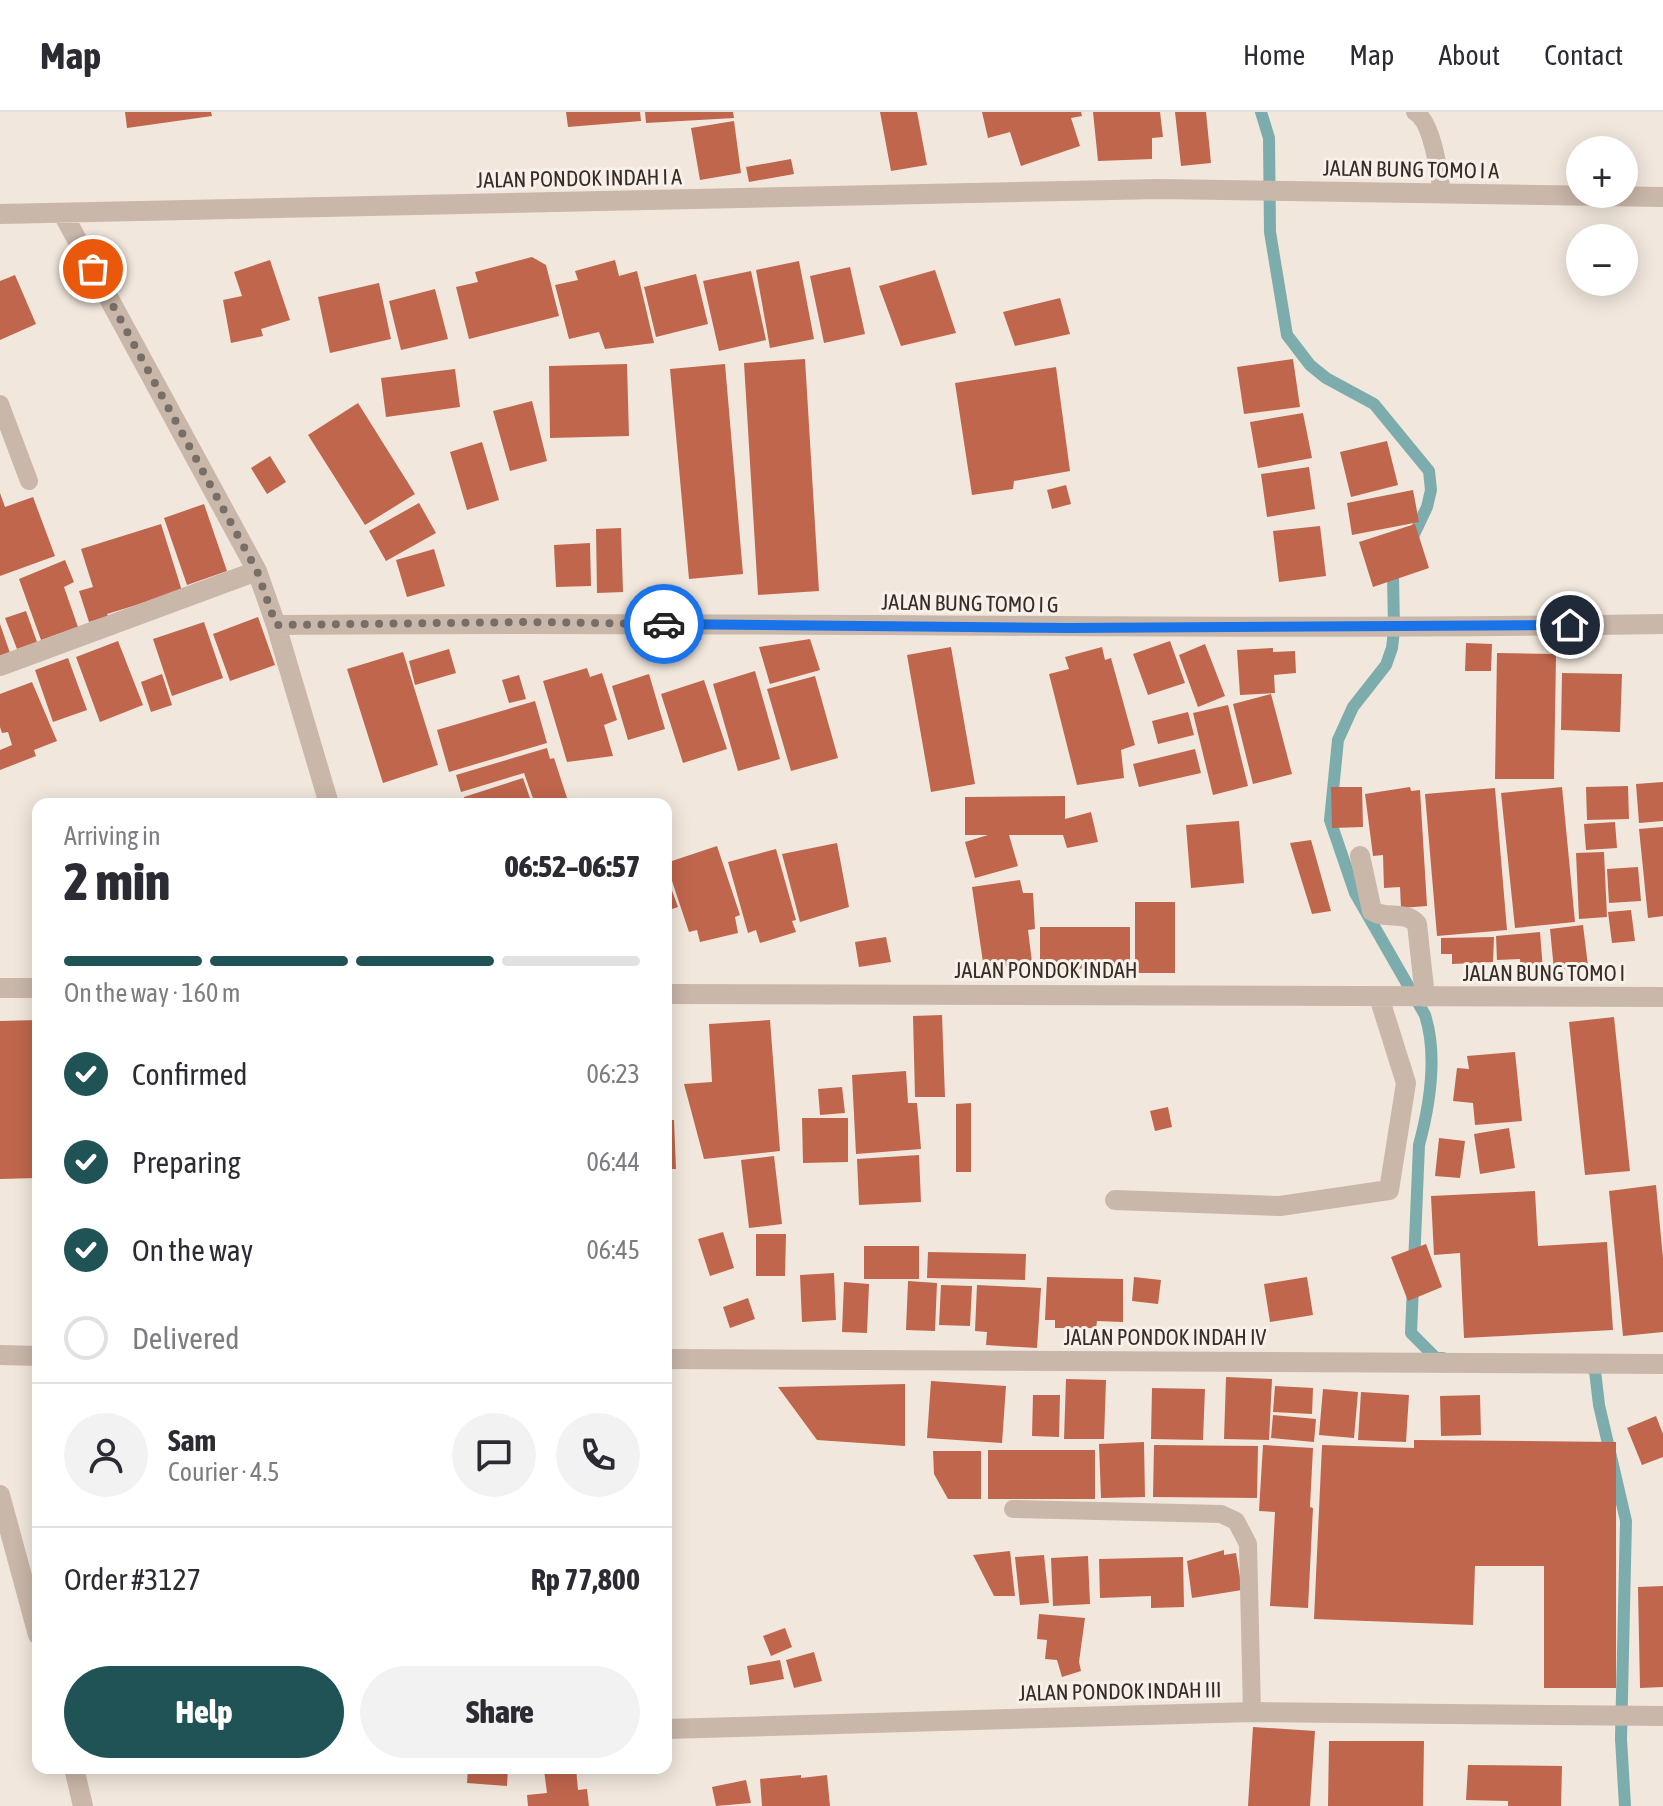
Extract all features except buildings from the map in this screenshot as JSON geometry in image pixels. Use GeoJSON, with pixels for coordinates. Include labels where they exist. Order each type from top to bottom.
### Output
{"type":"FeatureCollection","features":[{"type":"Feature","properties":{"kind":"street","name":"JALAN BUNG TOMO I A"},"geometry":{"type":"LineString","coordinates":[[1159,189],[1663,197]]}},
{"type":"Feature","properties":{"kind":"street","name":"JALAN PONDOK INDAH I A"},"geometry":{"type":"LineString","coordinates":[[0,214],[1159,189]]}},
{"type":"Feature","properties":{"kind":"street"},"geometry":{"type":"LineString","coordinates":[[63,214],[257,571],[327,798]]}},
{"type":"Feature","properties":{"kind":"street"},"geometry":{"type":"LineString","coordinates":[[0,666],[257,571]]}},
{"type":"Feature","properties":{"kind":"street","name":"JALAN BUNG TOMO I G"},"geometry":{"type":"LineString","coordinates":[[276,625],[529,622],[1085,628],[1663,624]]}},
{"type":"Feature","properties":{"kind":"street"},"geometry":{"type":"LineString","coordinates":[[1360,856],[1372,911],[1380,916],[1408,917],[1417,924],[1425,997]]}},
{"type":"Feature","properties":{"kind":"street"},"geometry":{"type":"LineString","coordinates":[[0,988],[32,988]]}},
{"type":"Feature","properties":{"kind":"street","name":"JALAN PONDOK INDAH"},"geometry":{"type":"LineString","coordinates":[[672,994],[1425,997]]}},
{"type":"Feature","properties":{"kind":"street"},"geometry":{"type":"LineString","coordinates":[[1115,1200],[1280,1206],[1389,1190],[1406,1083],[1379,997]]}},
{"type":"Feature","properties":{"kind":"street","name":"JALAN BUNG TOMO I"},"geometry":{"type":"LineString","coordinates":[[1425,997],[1663,997]]}},
{"type":"Feature","properties":{"kind":"street"},"geometry":{"type":"LineString","coordinates":[[0,1355],[32,1356]]}},
{"type":"Feature","properties":{"kind":"street","name":"JALAN PONDOK INDAH IV"},"geometry":{"type":"LineString","coordinates":[[672,1359],[1663,1364]]}},
{"type":"Feature","properties":{"kind":"street"},"geometry":{"type":"LineString","coordinates":[[0,1495],[32,1613]]}},
{"type":"Feature","properties":{"kind":"street"},"geometry":{"type":"LineString","coordinates":[[1252,1712],[1663,1716]]}},
{"type":"Feature","properties":{"kind":"street","name":"JALAN PONDOK INDAH III"},"geometry":{"type":"LineString","coordinates":[[672,1729],[1252,1712]]}},
{"type":"Feature","properties":{"kind":"street"},"geometry":{"type":"LineString","coordinates":[[75,1774],[83,1806]]}},
{"type":"Feature","properties":{"kind":"lane"},"geometry":{"type":"LineString","coordinates":[[1415,112],[1421,115],[1426,125],[1439,168],[1442,193]]}},
{"type":"Feature","properties":{"kind":"lane"},"geometry":{"type":"LineString","coordinates":[[0,404],[29,481]]}},
{"type":"Feature","properties":{"kind":"lane","name":"JALAN PONDOK INDAH III"},"geometry":{"type":"LineString","coordinates":[[1013,1509],[1221,1514],[1236,1521],[1248,1544],[1252,1712]]}},
{"type":"Feature","properties":{"kind":"waterway"},"geometry":{"type":"LineString","coordinates":[[1261,112],[1269,138],[1270,232],[1287,335],[1310,365],[1326,378],[1374,404],[1429,471],[1431,490],[1427,507],[1409,545]]}},
{"type":"Feature","properties":{"kind":"waterway"},"geometry":{"type":"LineString","coordinates":[[1396,568],[1393,574],[1392,648],[1386,665],[1353,707],[1338,740],[1330,820],[1355,893],[1425,1015],[1429,1031],[1431,1080],[1419,1145],[1414,1264]]}},
{"type":"Feature","properties":{"kind":"waterway"},"geometry":{"type":"LineString","coordinates":[[1413,1286],[1411,1333],[1436,1358],[1443,1358]]}},
{"type":"Feature","properties":{"kind":"waterway"},"geometry":{"type":"LineString","coordinates":[[1586,1364],[1595,1371],[1599,1405],[1626,1521],[1621,1739],[1625,1806]]}},
{"type":"Feature","properties":{"kind":"way so far"},"geometry":{"type":"LineString","coordinates":[[93,269],[257,571],[276,625],[664,624]]}},
{"type":"Feature","properties":{"kind":"route"},"geometry":{"type":"LineString","coordinates":[[664,624],[1069,628],[1570,625]]}}]}
